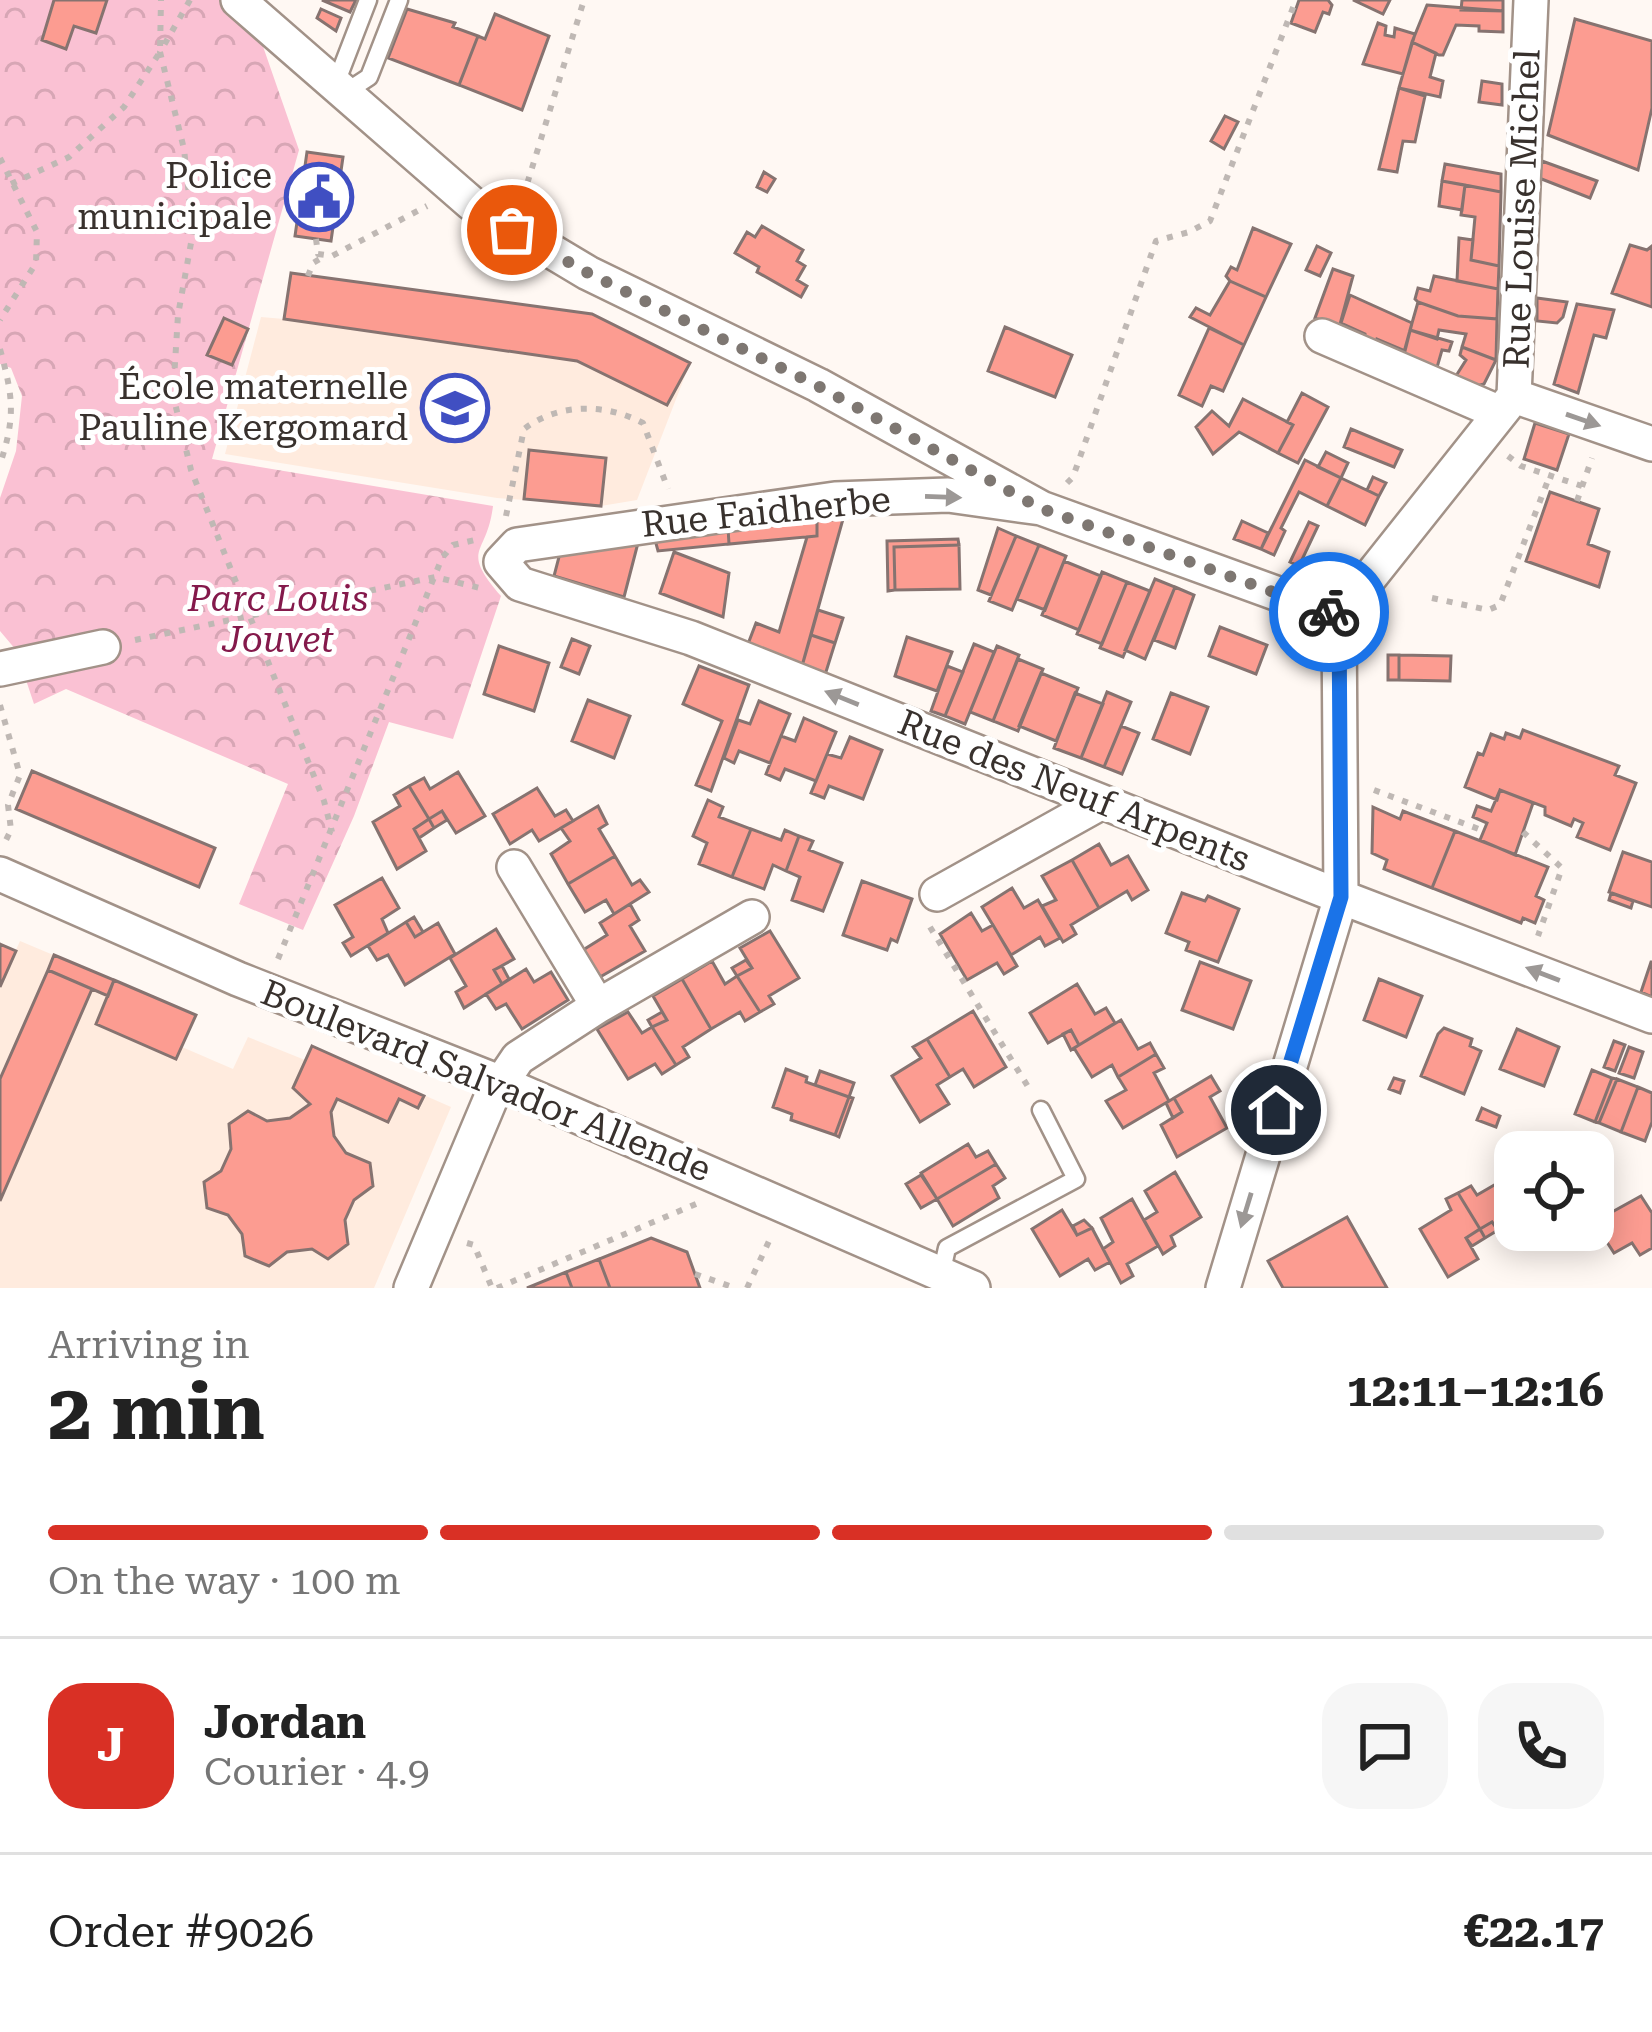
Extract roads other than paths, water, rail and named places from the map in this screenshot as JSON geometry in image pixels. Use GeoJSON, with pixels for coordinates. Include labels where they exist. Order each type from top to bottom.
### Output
{"type":"FeatureCollection","features":[{"type":"Feature","properties":{"kind":"street"},"geometry":{"type":"LineString","coordinates":[[238,0],[456,190],[512,230],[588,273],[818,386],[1040,508],[1339,616]]}},
{"type":"Feature","properties":{"kind":"street","name":"Rue Louise Michel"},"geometry":{"type":"LineString","coordinates":[[1322,337],[1498,415],[1532,0]]}},
{"type":"Feature","properties":{"kind":"street"},"geometry":{"type":"LineString","coordinates":[[1223,1288],[1341,897],[1339,616],[1498,415],[1604,427],[1652,444]]}},
{"type":"Feature","properties":{"kind":"street","name":"Rue Faidherbe"},"geometry":{"type":"LineString","coordinates":[[508,561],[517,545],[835,499],[948,495],[1040,508]]}},
{"type":"Feature","properties":{"kind":"street","name":"Rue des Neuf Arpents"},"geometry":{"type":"LineString","coordinates":[[508,561],[1102,802],[1652,1016]]}},
{"type":"Feature","properties":{"kind":"street"},"geometry":{"type":"LineString","coordinates":[[0,669],[103,647]]}},
{"type":"Feature","properties":{"kind":"street"},"geometry":{"type":"LineString","coordinates":[[937,894],[1102,802]]}},
{"type":"Feature","properties":{"kind":"street"},"geometry":{"type":"LineString","coordinates":[[514,866],[598,1006]]}},
{"type":"Feature","properties":{"kind":"street","name":"Boulevard Salvador Allende"},"geometry":{"type":"LineString","coordinates":[[0,874],[264,989],[499,1082],[957,1282]]}},
{"type":"Feature","properties":{"kind":"street"},"geometry":{"type":"LineString","coordinates":[[411,1288],[499,1082],[518,1058],[752,917]]}},
{"type":"Feature","properties":{"kind":"lane"},"geometry":{"type":"LineString","coordinates":[[341,87],[368,0]]}},
{"type":"Feature","properties":{"kind":"lane"},"geometry":{"type":"LineString","coordinates":[[341,87],[369,77],[399,0]]}},
{"type":"Feature","properties":{"kind":"lane"},"geometry":{"type":"LineString","coordinates":[[957,1282],[947,1248],[1076,1178],[1041,1110]]}},
{"type":"Feature","properties":{"kind":"place","name":"Police municipale"},"geometry":{"type":"Point","coordinates":[319,197]}},
{"type":"Feature","properties":{"kind":"place","name":"École maternelle Pauline Kergomard"},"geometry":{"type":"Point","coordinates":[455,408]}},
{"type":"Feature","properties":{"kind":"park label","name":"Parc Louis Jouvet"},"geometry":{"type":"Point","coordinates":[278,620]}}]}
